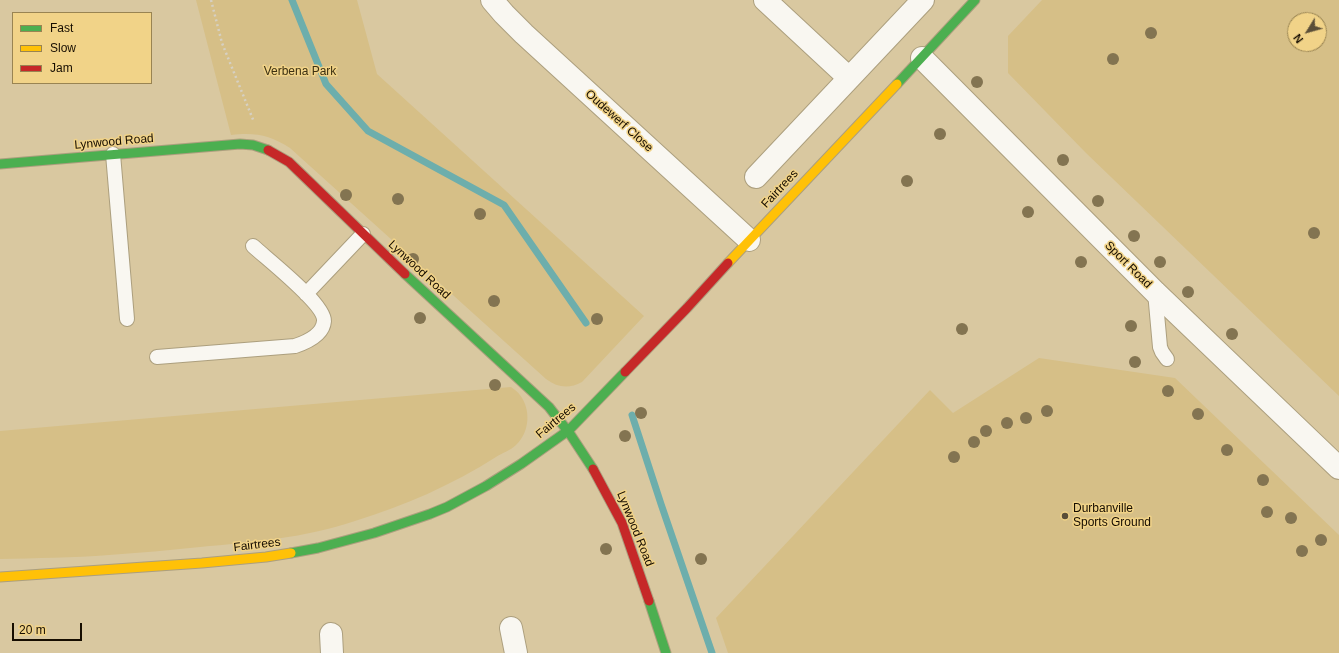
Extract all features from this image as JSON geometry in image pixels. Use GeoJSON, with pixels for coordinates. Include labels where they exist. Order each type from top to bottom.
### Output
{"type":"FeatureCollection","features":[{"type":"Feature","properties":{"kind":"main road","name":"Fairtrees"},"geometry":{"type":"LineString","coordinates":[[0,577],[202,563],[266,557],[318,548],[374,533],[447,507],[486,486],[521,464],[569,430],[687,308],[975,0]]}},
{"type":"Feature","properties":{"kind":"main road","name":"Lynwood Road"},"geometry":{"type":"LineString","coordinates":[[0,164],[240,144],[262,146],[289,162],[363,234],[549,407],[569,430],[594,469],[613,503],[622,523],[666,653]]}},
{"type":"Feature","properties":{"kind":"street","name":"Oudewerf Close"},"geometry":{"type":"LineString","coordinates":[[492,0],[524,34],[749,240]]}},
{"type":"Feature","properties":{"kind":"street"},"geometry":{"type":"LineString","coordinates":[[765,0],[849,78]]}},
{"type":"Feature","properties":{"kind":"street"},"geometry":{"type":"LineString","coordinates":[[756,177],[923,0]]}},
{"type":"Feature","properties":{"kind":"street","name":"Sport Road"},"geometry":{"type":"LineString","coordinates":[[922,58],[1155,292],[1339,468]]}},
{"type":"Feature","properties":{"kind":"street"},"geometry":{"type":"LineString","coordinates":[[511,628],[516,653]]}},
{"type":"Feature","properties":{"kind":"lane"},"geometry":{"type":"LineString","coordinates":[[113,154],[127,319]]}},
{"type":"Feature","properties":{"kind":"lane"},"geometry":{"type":"LineString","coordinates":[[306,294],[363,234]]}},
{"type":"Feature","properties":{"kind":"lane"},"geometry":{"type":"LineString","coordinates":[[157,357],[295,346],[308,342],[322,328],[324,320],[322,311],[306,294],[253,246]]}},
{"type":"Feature","properties":{"kind":"lane"},"geometry":{"type":"LineString","coordinates":[[1155,292],[1160,347],[1167,359]]}},
{"type":"Feature","properties":{"kind":"path"},"geometry":{"type":"LineString","coordinates":[[211,0],[222,43],[255,123]]}},
{"type":"Feature","properties":{"kind":"green space","name":"Verbena Park"},"geometry":{"type":"Polygon","coordinates":[[[196,0],[357,0],[377,74],[644,316],[582,382],[573,386],[559,386],[550,382],[290,148],[269,137],[255,134],[231,135],[196,0]]]}},
{"type":"Feature","properties":{"kind":"green space"},"geometry":{"type":"Polygon","coordinates":[[[1042,0],[1339,0],[1339,396],[1086,153],[1008,73],[1008,36],[1042,0]]]}},
{"type":"Feature","properties":{"kind":"green space","name":"Durbanville Sports Ground"},"geometry":{"type":"Polygon","coordinates":[[[1039,358],[1175,378],[1339,535],[1339,653],[728,653],[716,618],[930,390],[953,413],[1039,358]]]}},
{"type":"Feature","properties":{"kind":"green space"},"geometry":{"type":"Polygon","coordinates":[[[511,387],[524,401],[526,407],[526,427],[521,440],[512,448],[462,477],[392,509],[317,532],[259,541],[95,556],[0,559],[0,431],[511,387]]]}},
{"type":"Feature","properties":{"kind":"waterway"},"geometry":{"type":"LineString","coordinates":[[292,0],[326,84],[368,131],[504,205],[586,323]]}},
{"type":"Feature","properties":{"kind":"waterway"},"geometry":{"type":"LineString","coordinates":[[632,415],[712,653]]}},
{"type":"Feature","properties":{"kind":"traffic: fast"},"geometry":{"type":"LineString","coordinates":[[897,84],[975,0]]}},
{"type":"Feature","properties":{"kind":"traffic: fast"},"geometry":{"type":"LineString","coordinates":[[0,164],[240,144],[253,145],[268,150]]}},
{"type":"Feature","properties":{"kind":"traffic: fast"},"geometry":{"type":"LineString","coordinates":[[405,274],[549,407],[570,434],[593,469]]}},
{"type":"Feature","properties":{"kind":"traffic: fast"},"geometry":{"type":"LineString","coordinates":[[291,553],[318,548],[374,533],[430,514],[447,507],[486,486],[521,464],[569,430],[625,372]]}},
{"type":"Feature","properties":{"kind":"traffic: fast"},"geometry":{"type":"LineString","coordinates":[[649,601],[666,653]]}},
{"type":"Feature","properties":{"kind":"traffic: slow"},"geometry":{"type":"LineString","coordinates":[[728,263],[897,84]]}},
{"type":"Feature","properties":{"kind":"traffic: slow"},"geometry":{"type":"LineString","coordinates":[[0,577],[202,563],[291,553]]}},
{"type":"Feature","properties":{"kind":"traffic: jam"},"geometry":{"type":"LineString","coordinates":[[268,150],[289,162],[405,274]]}},
{"type":"Feature","properties":{"kind":"traffic: jam"},"geometry":{"type":"LineString","coordinates":[[625,372],[728,263]]}},
{"type":"Feature","properties":{"kind":"traffic: jam"},"geometry":{"type":"LineString","coordinates":[[593,469],[622,523],[649,601]]}},
{"type":"Feature","properties":{"kind":"place","name":"Durbanville Sports Ground"},"geometry":{"type":"Point","coordinates":[1065,516]}}]}
